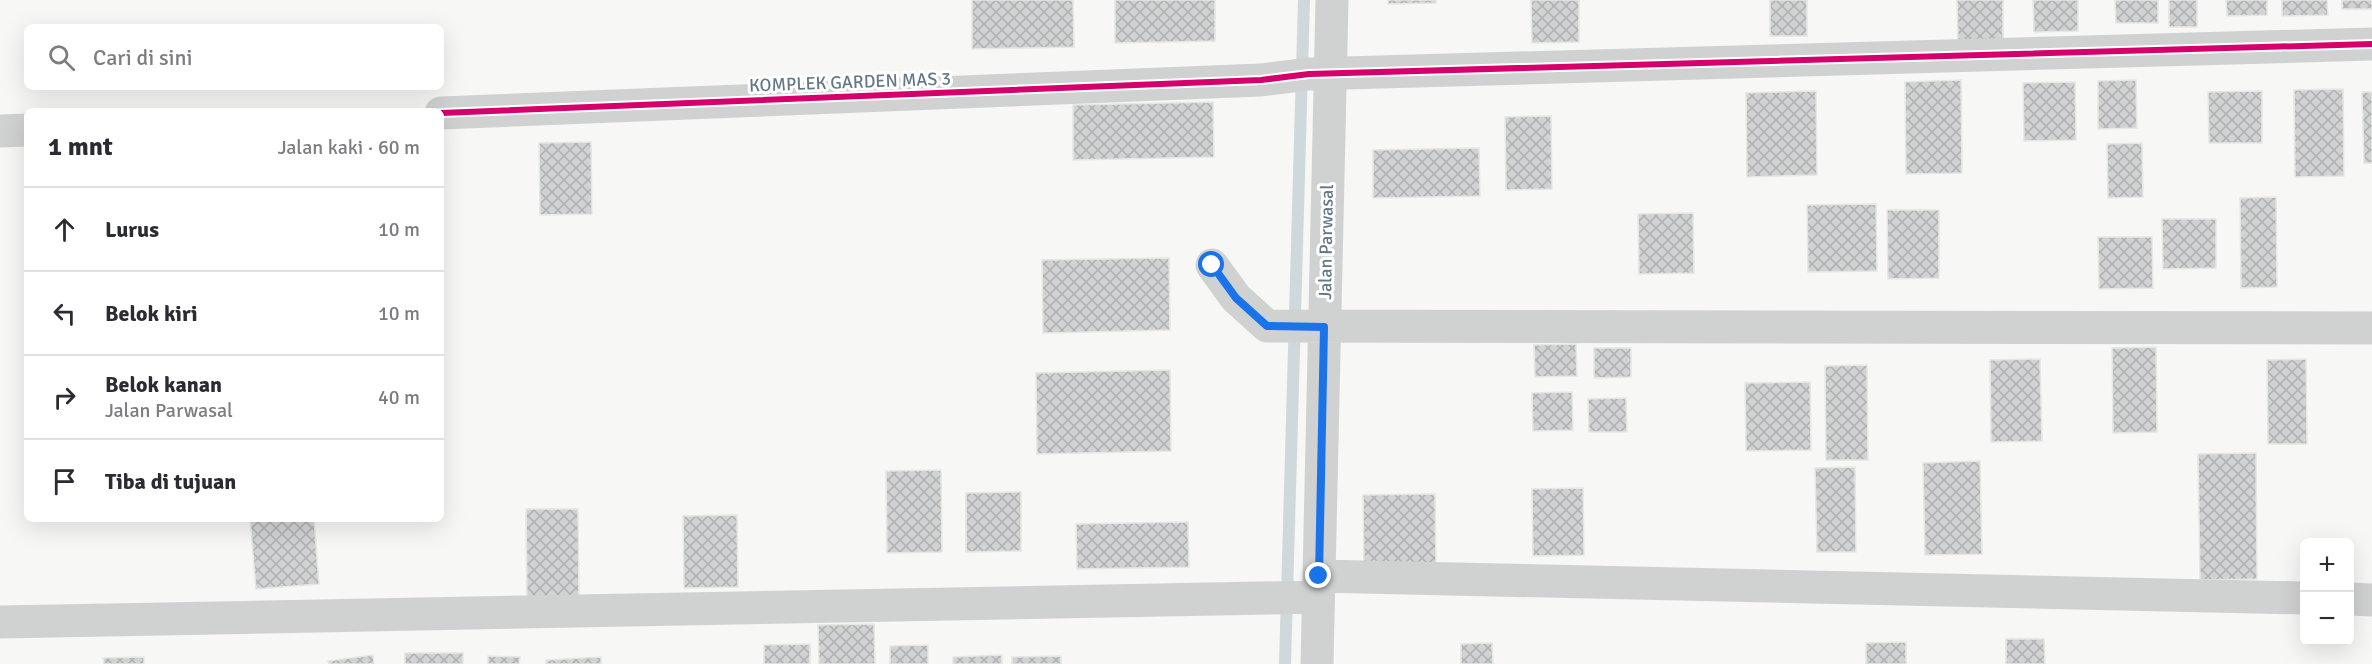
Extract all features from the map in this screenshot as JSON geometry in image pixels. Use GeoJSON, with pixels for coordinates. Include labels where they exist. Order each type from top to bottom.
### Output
{"type":"FeatureCollection","features":[{"type":"Feature","properties":{"kind":"street","name":"Jalan Parwasal"},"geometry":{"type":"LineString","coordinates":[[1317,664],[1319,587],[1316,327],[1319,73],[1332,0]]}},
{"type":"Feature","properties":{"kind":"street","name":"KOMPLEK GARDEN MAS 3"},"geometry":{"type":"LineString","coordinates":[[444,113],[1261,80],[1319,73],[2372,44]]}},
{"type":"Feature","properties":{"kind":"street"},"geometry":{"type":"LineString","coordinates":[[0,131],[24,130]]}},
{"type":"Feature","properties":{"kind":"street"},"geometry":{"type":"LineString","coordinates":[[1212,265],[1236,298],[1267,326],[2372,328]]}},
{"type":"Feature","properties":{"kind":"street"},"geometry":{"type":"LineString","coordinates":[[0,622],[1260,598],[1319,587],[2300,598]]}},
{"type":"Feature","properties":{"kind":"street"},"geometry":{"type":"LineString","coordinates":[[2354,599],[2372,600]]}},
{"type":"Feature","properties":{"kind":"building"},"geometry":{"type":"Polygon","coordinates":[[[972,0],[1073,0],[1074,47],[972,49],[972,0]]]}},
{"type":"Feature","properties":{"kind":"building"},"geometry":{"type":"Polygon","coordinates":[[[1115,0],[1215,0],[1215,41],[1115,43],[1115,0]]]}},
{"type":"Feature","properties":{"kind":"building"},"geometry":{"type":"Polygon","coordinates":[[[1388,0],[1436,0],[1436,3],[1388,4],[1388,0]]]}},
{"type":"Feature","properties":{"kind":"building"},"geometry":{"type":"Polygon","coordinates":[[[1531,0],[1579,0],[1579,42],[1532,43],[1531,0]]]}},
{"type":"Feature","properties":{"kind":"building"},"geometry":{"type":"Polygon","coordinates":[[[1770,0],[1807,0],[1807,36],[1770,36],[1770,0]]]}},
{"type":"Feature","properties":{"kind":"building"},"geometry":{"type":"Polygon","coordinates":[[[1957,0],[2003,0],[2003,43],[1958,43],[1957,0]]]}},
{"type":"Feature","properties":{"kind":"building"},"geometry":{"type":"Polygon","coordinates":[[[2033,0],[2078,0],[2078,31],[2034,32],[2033,0]]]}},
{"type":"Feature","properties":{"kind":"building"},"geometry":{"type":"Polygon","coordinates":[[[2115,0],[2158,0],[2158,23],[2116,23],[2115,0]]]}},
{"type":"Feature","properties":{"kind":"building"},"geometry":{"type":"Polygon","coordinates":[[[2169,0],[2197,0],[2197,27],[2169,27],[2169,0]]]}},
{"type":"Feature","properties":{"kind":"building"},"geometry":{"type":"Polygon","coordinates":[[[2226,0],[2267,0],[2267,15],[2227,16],[2226,0]]]}},
{"type":"Feature","properties":{"kind":"building"},"geometry":{"type":"Polygon","coordinates":[[[2282,0],[2327,0],[2328,15],[2282,16],[2282,0]]]}},
{"type":"Feature","properties":{"kind":"building"},"geometry":{"type":"Polygon","coordinates":[[[2342,0],[2372,0],[2372,9],[2342,9],[2342,0]]]}},
{"type":"Feature","properties":{"kind":"building"},"geometry":{"type":"Polygon","coordinates":[[[1961,80],[1962,173],[1906,174],[1905,82],[1961,80]]]}},
{"type":"Feature","properties":{"kind":"building"},"geometry":{"type":"Polygon","coordinates":[[[2136,80],[2137,128],[2098,129],[2098,81],[2136,80]]]}},
{"type":"Feature","properties":{"kind":"building"},"geometry":{"type":"Polygon","coordinates":[[[2075,82],[2076,140],[2024,141],[2023,83],[2075,82]]]}},
{"type":"Feature","properties":{"kind":"building"},"geometry":{"type":"Polygon","coordinates":[[[2343,89],[2344,176],[2295,177],[2294,90],[2343,89]]]}},
{"type":"Feature","properties":{"kind":"building"},"geometry":{"type":"Polygon","coordinates":[[[1816,91],[1817,175],[1747,177],[1746,93],[1816,91]]]}},
{"type":"Feature","properties":{"kind":"building"},"geometry":{"type":"Polygon","coordinates":[[[2262,91],[2262,143],[2209,143],[2208,92],[2262,91]]]}},
{"type":"Feature","properties":{"kind":"building"},"geometry":{"type":"Polygon","coordinates":[[[2362,92],[2372,92],[2372,163],[2364,163],[2362,92]]]}},
{"type":"Feature","properties":{"kind":"building"},"geometry":{"type":"Polygon","coordinates":[[[1213,102],[1214,157],[1073,160],[1073,105],[1213,102]]]}},
{"type":"Feature","properties":{"kind":"building"},"geometry":{"type":"Polygon","coordinates":[[[1551,116],[1552,189],[1506,190],[1505,117],[1551,116]]]}},
{"type":"Feature","properties":{"kind":"building"},"geometry":{"type":"Polygon","coordinates":[[[591,142],[592,214],[540,215],[539,143],[591,142]]]}},
{"type":"Feature","properties":{"kind":"building"},"geometry":{"type":"Polygon","coordinates":[[[2142,143],[2143,197],[2108,198],[2107,144],[2142,143]]]}},
{"type":"Feature","properties":{"kind":"building"},"geometry":{"type":"Polygon","coordinates":[[[1479,148],[1480,196],[1373,198],[1373,150],[1479,148]]]}},
{"type":"Feature","properties":{"kind":"building"},"geometry":{"type":"Polygon","coordinates":[[[2276,197],[2277,287],[2241,288],[2240,198],[2276,197]]]}},
{"type":"Feature","properties":{"kind":"building"},"geometry":{"type":"Polygon","coordinates":[[[1876,204],[1877,271],[1808,272],[1807,205],[1876,204]]]}},
{"type":"Feature","properties":{"kind":"building"},"geometry":{"type":"Polygon","coordinates":[[[1887,210],[1939,210],[1939,278],[1888,279],[1887,210]]]}},
{"type":"Feature","properties":{"kind":"building"},"geometry":{"type":"Polygon","coordinates":[[[1693,213],[1694,273],[1639,274],[1638,214],[1693,213]]]}},
{"type":"Feature","properties":{"kind":"building"},"geometry":{"type":"Polygon","coordinates":[[[2162,219],[2216,219],[2216,268],[2163,269],[2162,219]]]}},
{"type":"Feature","properties":{"kind":"building"},"geometry":{"type":"Polygon","coordinates":[[[2098,237],[2152,237],[2153,288],[2099,289],[2098,237]]]}},
{"type":"Feature","properties":{"kind":"building"},"geometry":{"type":"Polygon","coordinates":[[[1169,258],[1170,330],[1043,333],[1042,260],[1169,258]]]}},
{"type":"Feature","properties":{"kind":"building"},"geometry":{"type":"Polygon","coordinates":[[[1576,344],[1577,376],[1535,377],[1534,345],[1576,344]]]}},
{"type":"Feature","properties":{"kind":"building"},"geometry":{"type":"Polygon","coordinates":[[[2156,347],[2157,432],[2113,433],[2112,348],[2156,347]]]}},
{"type":"Feature","properties":{"kind":"building"},"geometry":{"type":"Polygon","coordinates":[[[1594,348],[1631,348],[1631,377],[1594,378],[1594,348]]]}},
{"type":"Feature","properties":{"kind":"building"},"geometry":{"type":"Polygon","coordinates":[[[2040,359],[2042,441],[1991,442],[1990,360],[2040,359]]]}},
{"type":"Feature","properties":{"kind":"building"},"geometry":{"type":"Polygon","coordinates":[[[2306,359],[2307,444],[2268,444],[2267,360],[2306,359]]]}},
{"type":"Feature","properties":{"kind":"building"},"geometry":{"type":"Polygon","coordinates":[[[1867,365],[1868,460],[1826,460],[1825,366],[1867,365]]]}},
{"type":"Feature","properties":{"kind":"building"},"geometry":{"type":"Polygon","coordinates":[[[1170,370],[1171,451],[1037,454],[1036,373],[1170,370]]]}},
{"type":"Feature","properties":{"kind":"building"},"geometry":{"type":"Polygon","coordinates":[[[1810,382],[1811,450],[1746,451],[1745,383],[1810,382]]]}},
{"type":"Feature","properties":{"kind":"building"},"geometry":{"type":"Polygon","coordinates":[[[1572,392],[1573,430],[1533,431],[1532,393],[1572,392]]]}},
{"type":"Feature","properties":{"kind":"building"},"geometry":{"type":"Polygon","coordinates":[[[1626,398],[1627,432],[1589,432],[1588,399],[1626,398]]]}},
{"type":"Feature","properties":{"kind":"building"},"geometry":{"type":"Polygon","coordinates":[[[2256,453],[2257,579],[2200,580],[2198,454],[2256,453]]]}},
{"type":"Feature","properties":{"kind":"building"},"geometry":{"type":"Polygon","coordinates":[[[1980,461],[1982,554],[1925,555],[1923,463],[1980,461]]]}},
{"type":"Feature","properties":{"kind":"building"},"geometry":{"type":"Polygon","coordinates":[[[1855,467],[1856,552],[1817,552],[1815,468],[1855,467]]]}},
{"type":"Feature","properties":{"kind":"building"},"geometry":{"type":"Polygon","coordinates":[[[941,470],[942,552],[887,553],[886,471],[941,470]]]}},
{"type":"Feature","properties":{"kind":"building"},"geometry":{"type":"Polygon","coordinates":[[[1583,488],[1584,555],[1533,556],[1532,489],[1583,488]]]}},
{"type":"Feature","properties":{"kind":"building"},"geometry":{"type":"Polygon","coordinates":[[[1021,492],[1021,551],[966,552],[966,493],[1021,492]]]}},
{"type":"Feature","properties":{"kind":"building"},"geometry":{"type":"Polygon","coordinates":[[[1435,494],[1436,566],[1364,568],[1363,495],[1435,494]]]}},
{"type":"Feature","properties":{"kind":"building"},"geometry":{"type":"Polygon","coordinates":[[[526,509],[578,509],[579,603],[527,603],[526,509]]]}},
{"type":"Feature","properties":{"kind":"building"},"geometry":{"type":"Polygon","coordinates":[[[737,515],[738,587],[684,588],[683,516],[737,515]]]}},
{"type":"Feature","properties":{"kind":"building"},"geometry":{"type":"Polygon","coordinates":[[[250,522],[314,522],[319,584],[256,589],[250,522]]]}},
{"type":"Feature","properties":{"kind":"building"},"geometry":{"type":"Polygon","coordinates":[[[1188,522],[1189,567],[1077,569],[1076,524],[1188,522]]]}},
{"type":"Feature","properties":{"kind":"building"},"geometry":{"type":"Polygon","coordinates":[[[874,624],[875,664],[819,664],[818,625],[874,624]]]}},
{"type":"Feature","properties":{"kind":"building"},"geometry":{"type":"Polygon","coordinates":[[[2006,639],[2044,639],[2045,664],[2006,664],[2006,639]]]}},
{"type":"Feature","properties":{"kind":"building"},"geometry":{"type":"Polygon","coordinates":[[[1906,642],[1906,664],[1866,664],[1866,643],[1906,642]]]}},
{"type":"Feature","properties":{"kind":"building"},"geometry":{"type":"Polygon","coordinates":[[[1492,643],[1493,664],[1461,664],[1461,644],[1492,643]]]}},
{"type":"Feature","properties":{"kind":"building"},"geometry":{"type":"Polygon","coordinates":[[[810,644],[810,664],[764,664],[764,645],[810,644]]]}},
{"type":"Feature","properties":{"kind":"building"},"geometry":{"type":"Polygon","coordinates":[[[928,645],[928,664],[890,664],[890,646],[928,645]]]}},
{"type":"Feature","properties":{"kind":"building"},"geometry":{"type":"Polygon","coordinates":[[[405,653],[463,653],[463,664],[405,664],[405,653]]]}},
{"type":"Feature","properties":{"kind":"building"},"geometry":{"type":"Polygon","coordinates":[[[373,655],[374,664],[329,664],[328,661],[373,655]]]}},
{"type":"Feature","properties":{"kind":"building"},"geometry":{"type":"Polygon","coordinates":[[[1002,655],[1002,664],[953,664],[953,657],[1002,655]]]}},
{"type":"Feature","properties":{"kind":"building"},"geometry":{"type":"Polygon","coordinates":[[[488,656],[520,657],[519,664],[488,664],[488,656]]]}},
{"type":"Feature","properties":{"kind":"building"},"geometry":{"type":"Polygon","coordinates":[[[1061,656],[1061,664],[1012,664],[1012,657],[1061,656]]]}},
{"type":"Feature","properties":{"kind":"building"},"geometry":{"type":"Polygon","coordinates":[[[144,657],[144,664],[104,664],[103,658],[144,657]]]}},
{"type":"Feature","properties":{"kind":"building"},"geometry":{"type":"Polygon","coordinates":[[[601,657],[601,664],[546,664],[546,660],[601,657]]]}},
{"type":"Feature","properties":{"kind":"waterway"},"geometry":{"type":"LineString","coordinates":[[1285,664],[1304,0]]}},
{"type":"Feature","properties":{"kind":"cycle path"},"geometry":{"type":"LineString","coordinates":[[444,113],[1261,80],[1309,74],[2372,44]]}},
{"type":"Feature","properties":{"kind":"route"},"geometry":{"type":"LineString","coordinates":[[1212,265],[1236,298],[1267,326],[1324,327],[1319,576]]}}]}
